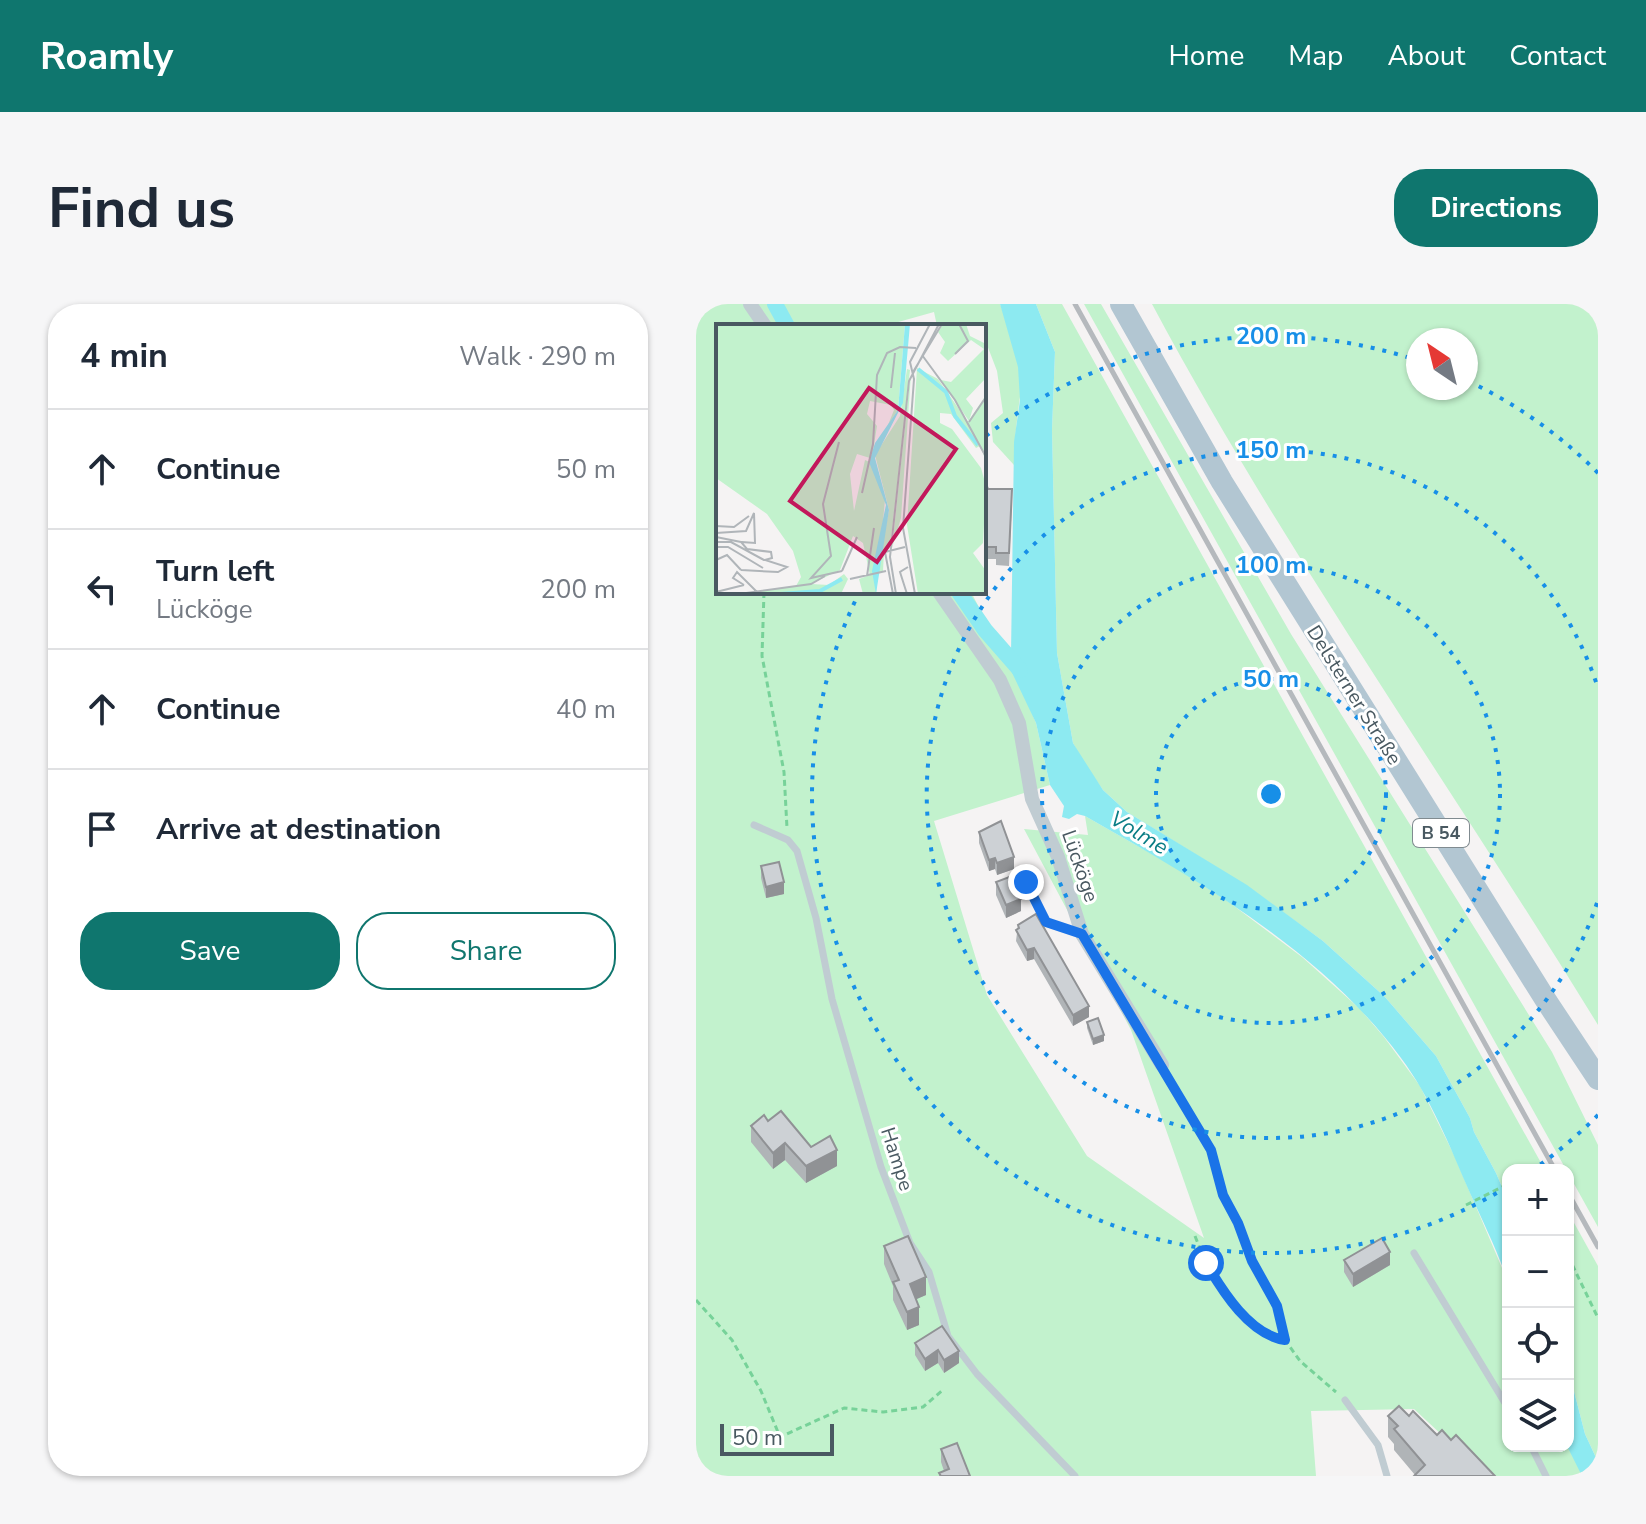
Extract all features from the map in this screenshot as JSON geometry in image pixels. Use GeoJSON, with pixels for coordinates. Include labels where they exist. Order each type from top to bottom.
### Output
{"type":"FeatureCollection","features":[{"type":"Feature","properties":{"kind":"main road","name":"Delsterner Straße"},"geometry":{"type":"LineString","coordinates":[[1121,304],[1230,495],[1598,1079]]}},
{"type":"Feature","properties":{"kind":"street"},"geometry":{"type":"LineString","coordinates":[[750,304],[764,324]]}},
{"type":"Feature","properties":{"kind":"street","name":"Lücköge"},"geometry":{"type":"LineString","coordinates":[[940,594],[1000,680],[1019,723],[1032,799],[1058,857],[1082,934],[1162,1065]]}},
{"type":"Feature","properties":{"kind":"lane"},"geometry":{"type":"LineString","coordinates":[[754,825],[788,840]]}},
{"type":"Feature","properties":{"kind":"lane","name":"Hampe"},"geometry":{"type":"LineString","coordinates":[[788,840],[797,851],[816,918],[832,999],[881,1167],[910,1243],[929,1272],[948,1336],[977,1374],[1075,1476]]}},
{"type":"Feature","properties":{"kind":"lane"},"geometry":{"type":"LineString","coordinates":[[1026,882],[1046,922],[1082,934]]}},
{"type":"Feature","properties":{"kind":"lane"},"geometry":{"type":"LineString","coordinates":[[1414,1253],[1502,1398]]}},
{"type":"Feature","properties":{"kind":"lane"},"geometry":{"type":"LineString","coordinates":[[1345,1400],[1378,1445],[1387,1476]]}},
{"type":"Feature","properties":{"kind":"lane"},"geometry":{"type":"LineString","coordinates":[[1534,1452],[1546,1476]]}},
{"type":"Feature","properties":{"kind":"path"},"geometry":{"type":"LineString","coordinates":[[764,594],[762,656],[784,772],[788,840]]}},
{"type":"Feature","properties":{"kind":"path"},"geometry":{"type":"LineString","coordinates":[[1162,1065],[1211,1150],[1223,1195],[1238,1223],[1252,1261],[1277,1306],[1285,1340],[1300,1361],[1345,1400]]}},
{"type":"Feature","properties":{"kind":"path"},"geometry":{"type":"LineString","coordinates":[[1466,1205],[1502,1187]]}},
{"type":"Feature","properties":{"kind":"path"},"geometry":{"type":"LineString","coordinates":[[1195,1236],[1206,1263],[1227,1299],[1271,1338],[1285,1340]]}},
{"type":"Feature","properties":{"kind":"path"},"geometry":{"type":"LineString","coordinates":[[1574,1268],[1598,1318]]}},
{"type":"Feature","properties":{"kind":"path"},"geometry":{"type":"LineString","coordinates":[[696,1300],[732,1340],[761,1391],[780,1437],[844,1408],[883,1412],[923,1407],[944,1389]]}},
{"type":"Feature","properties":{"kind":"green space"},"geometry":{"type":"Polygon","coordinates":[[[696,304],[773,304],[776,307],[776,304],[1000,304],[1020,375],[1014,465],[993,442],[991,423],[1003,413],[997,371],[986,342],[986,324],[937,324],[934,312],[891,324],[716,324],[716,594],[972,594],[1036,723],[1050,785],[934,821],[987,995],[1087,1156],[1204,1238],[1131,1030],[1024,829],[1088,835],[1085,816],[1178,869],[1302,957],[1360,1009],[1420,1086],[1454,1155],[1502,1268],[1502,1452],[1572,1452],[1586,1476],[1486,1476],[1414,1409],[1311,1411],[1316,1476],[696,1476],[696,304]]]}},
{"type":"Feature","properties":{"kind":"green space"},"geometry":{"type":"Polygon","coordinates":[[[1036,304],[1062,304],[1542,1164],[1502,1164],[1502,1187],[1470,1118],[1436,1056],[1385,997],[1323,941],[1247,886],[1127,812],[1103,790],[1082,760],[1073,743],[1057,653],[1052,430],[1055,352],[1036,304]]]}},
{"type":"Feature","properties":{"kind":"green space"},"geometry":{"type":"Polygon","coordinates":[[[1084,304],[1101,304],[1291,634],[1552,1052],[1598,1145],[1598,1227],[1574,1184],[1574,1164],[1563,1164],[1084,304]]]}},
{"type":"Feature","properties":{"kind":"green space"},"geometry":{"type":"Polygon","coordinates":[[[1152,304],[1598,304],[1598,1025],[1313,578],[1257,488],[1152,304]]]}},
{"type":"Feature","properties":{"kind":"green space"},"geometry":{"type":"Polygon","coordinates":[[[1574,1223],[1598,1266],[1598,1462],[1585,1434],[1574,1391],[1574,1223]]]}},
{"type":"Feature","properties":{"kind":"water","name":"Volme"},"geometry":{"type":"Polygon","coordinates":[[[1000,304],[1036,304],[1055,352],[1052,430],[1057,653],[1073,743],[1103,790],[1127,812],[1247,885],[1323,941],[1385,997],[1436,1056],[1470,1118],[1502,1187],[1502,1267],[1431,1106],[1412,1073],[1369,1019],[1296,951],[1214,893],[1085,816],[1062,817],[1064,806],[1050,785],[1036,723],[1005,658],[1011,654],[1014,442],[1020,400],[1018,367],[1000,304]]]}},
{"type":"Feature","properties":{"kind":"water"},"geometry":{"type":"Polygon","coordinates":[[[1574,1391],[1585,1434],[1598,1462],[1598,1476],[1582,1476],[1570,1452],[1574,1452],[1574,1391]]]}},
{"type":"Feature","properties":{"kind":"building"},"geometry":{"type":"Polygon","coordinates":[[[986,484],[988,489],[1012,489],[1009,553],[996,553],[996,547],[986,547],[986,484]]]}},
{"type":"Feature","properties":{"kind":"building"},"geometry":{"type":"Polygon","coordinates":[[[1001,821],[1014,857],[997,863],[995,858],[989,860],[979,832],[1001,821]]]}},
{"type":"Feature","properties":{"kind":"building"},"geometry":{"type":"Polygon","coordinates":[[[779,862],[784,882],[766,887],[761,866],[779,862]]]}},
{"type":"Feature","properties":{"kind":"building"},"geometry":{"type":"Polygon","coordinates":[[[1012,876],[1021,899],[1006,905],[996,882],[1012,876]]]}},
{"type":"Feature","properties":{"kind":"building"},"geometry":{"type":"Polygon","coordinates":[[[1036,914],[1089,1006],[1073,1015],[1034,948],[1027,950],[1016,930],[1018,925],[1036,914]]]}},
{"type":"Feature","properties":{"kind":"building"},"geometry":{"type":"Polygon","coordinates":[[[1098,1018],[1104,1035],[1093,1039],[1087,1022],[1098,1018]]]}},
{"type":"Feature","properties":{"kind":"building"},"geometry":{"type":"Polygon","coordinates":[[[781,1111],[811,1147],[830,1136],[837,1150],[806,1166],[785,1143],[773,1153],[751,1126],[764,1115],[768,1121],[781,1111]]]}},
{"type":"Feature","properties":{"kind":"building"},"geometry":{"type":"Polygon","coordinates":[[[908,1236],[926,1277],[910,1284],[919,1307],[907,1312],[893,1282],[899,1280],[884,1246],[908,1236]]]}},
{"type":"Feature","properties":{"kind":"building"},"geometry":{"type":"Polygon","coordinates":[[[1382,1238],[1390,1252],[1353,1274],[1344,1260],[1382,1238]]]}},
{"type":"Feature","properties":{"kind":"building"},"geometry":{"type":"Polygon","coordinates":[[[942,1326],[959,1351],[944,1360],[938,1350],[925,1359],[915,1343],[942,1326]]]}},
{"type":"Feature","properties":{"kind":"building"},"geometry":{"type":"Polygon","coordinates":[[[1399,1406],[1409,1416],[1413,1411],[1437,1435],[1442,1430],[1451,1440],[1456,1435],[1495,1476],[1414,1476],[1425,1465],[1394,1429],[1398,1426],[1388,1416],[1399,1406]]]}},
{"type":"Feature","properties":{"kind":"building"},"geometry":{"type":"Polygon","coordinates":[[[957,1443],[970,1476],[941,1476],[939,1473],[949,1469],[941,1449],[957,1443]]]}},
{"type":"Feature","properties":{"kind":"waterway"},"geometry":{"type":"LineString","coordinates":[[775,304],[786,324]]}},
{"type":"Feature","properties":{"kind":"waterway"},"geometry":{"type":"LineString","coordinates":[[960,594],[985,630],[1020,670]]}},
{"type":"Feature","properties":{"kind":"railway"},"geometry":{"type":"LineString","coordinates":[[1075,304],[1552,1164]]}},
{"type":"Feature","properties":{"kind":"railway"},"geometry":{"type":"LineString","coordinates":[[1574,1204],[1598,1247]]}},
{"type":"Feature","properties":{"kind":"route"},"geometry":{"type":"LineString","coordinates":[[1026,882],[1046,922],[1082,934],[1211,1150],[1223,1195],[1238,1223],[1252,1261],[1277,1306],[1285,1340],[1271,1338],[1227,1299],[1206,1263]]}}]}
